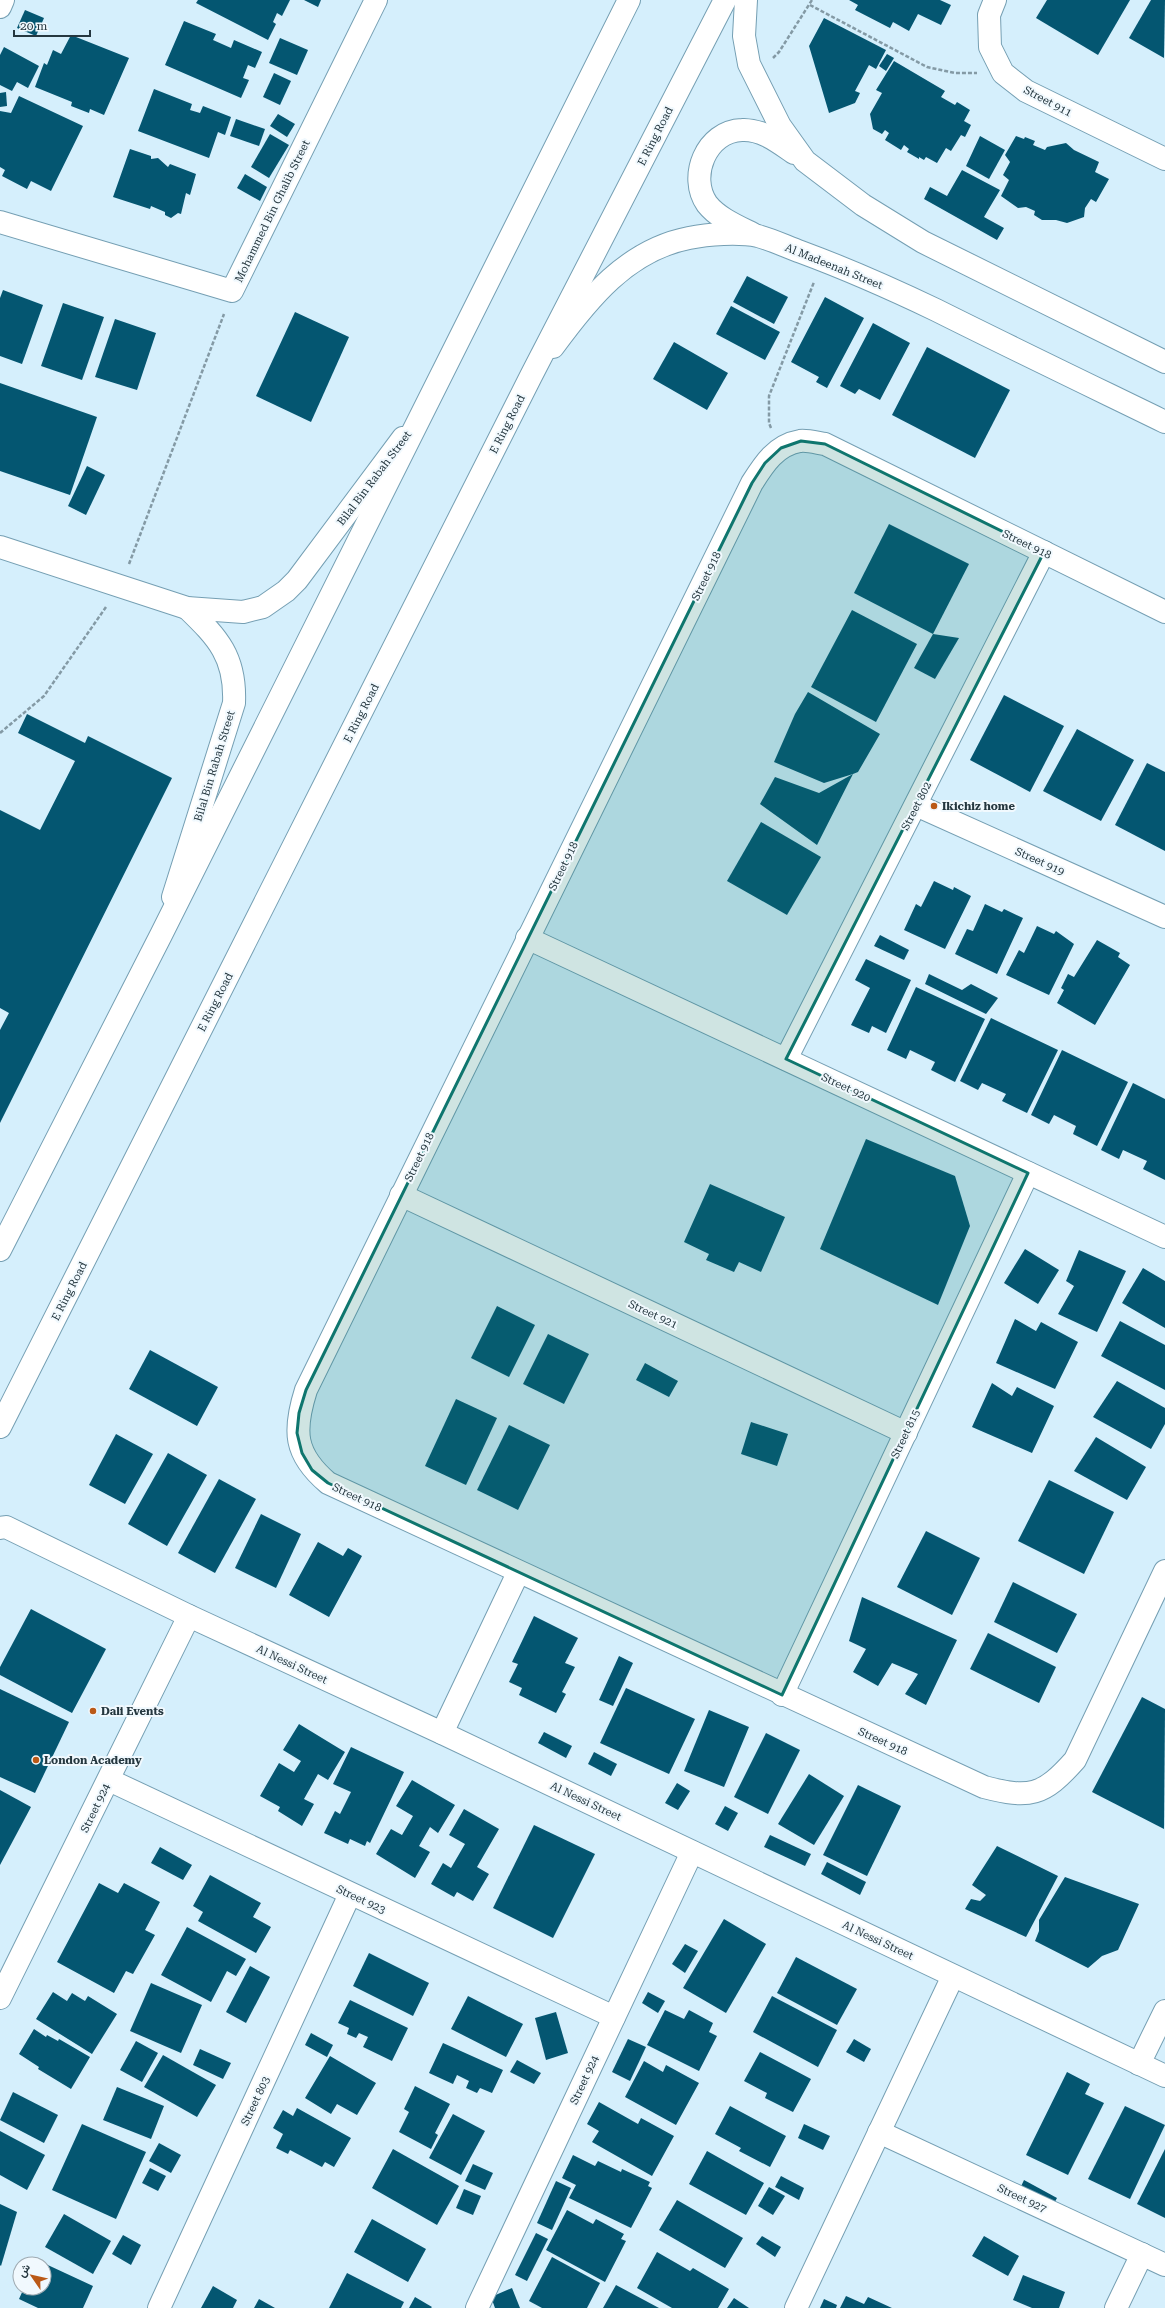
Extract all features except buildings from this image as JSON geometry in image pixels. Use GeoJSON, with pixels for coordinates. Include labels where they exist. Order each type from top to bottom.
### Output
{"type":"FeatureCollection","features":[{"type":"Feature","properties":{"kind":"street"},"geometry":{"type":"LineString","coordinates":[[0,7],[3,0]]}},
{"type":"Feature","properties":{"kind":"street","name":"Mohammed Bin Ghalib Street"},"geometry":{"type":"LineString","coordinates":[[0,222],[232,291],[376,0]]}},
{"type":"Feature","properties":{"kind":"street"},"geometry":{"type":"LineString","coordinates":[[0,1250],[160,935],[629,0]]}},
{"type":"Feature","properties":{"kind":"street","name":"E Ring Road"},"geometry":{"type":"LineString","coordinates":[[0,1427],[531,376],[724,0]]}},
{"type":"Feature","properties":{"kind":"street"},"geometry":{"type":"LineString","coordinates":[[746,0],[744,36],[748,64],[780,126],[805,161]]}},
{"type":"Feature","properties":{"kind":"street","name":"Street 911"},"geometry":{"type":"LineString","coordinates":[[995,0],[989,15],[990,47],[1003,73],[1026,91],[1165,159]]}},
{"type":"Feature","properties":{"kind":"street"},"geometry":{"type":"LineString","coordinates":[[758,236],[722,218],[708,205],[700,191],[698,175],[702,159],[712,146],[725,135],[741,130],[758,132],[774,138],[863,205],[923,242],[1165,362]]}},
{"type":"Feature","properties":{"kind":"street","name":"Al Madeenah Street"},"geometry":{"type":"LineString","coordinates":[[531,376],[580,311],[605,284],[628,264],[659,248],[687,238],[713,235],[758,236],[825,261],[891,289],[1165,422]]}},
{"type":"Feature","properties":{"kind":"street","name":"Bilal Bin Rabah Street"},"geometry":{"type":"LineString","coordinates":[[0,547],[187,608],[243,612],[263,607],[286,591],[315,557],[422,413]]}},
{"type":"Feature","properties":{"kind":"street","name":"Street 918"},"geometry":{"type":"LineString","coordinates":[[1165,612],[825,444],[801,441],[781,448],[765,463],[752,483],[306,1390],[299,1413],[297,1433],[302,1453],[312,1470],[328,1483],[782,1696],[984,1787],[1011,1794],[1035,1792],[1057,1781],[1075,1760],[1160,1594],[1165,1572]]}},
{"type":"Feature","properties":{"kind":"street","name":"Street 802"},"geometry":{"type":"LineString","coordinates":[[786,1059],[1044,552]]}},
{"type":"Feature","properties":{"kind":"street","name":"Bilal Bin Rabah Street"},"geometry":{"type":"LineString","coordinates":[[160,935],[234,703],[233,672],[226,655],[211,631],[187,608]]}},
{"type":"Feature","properties":{"kind":"street","name":"Street 919"},"geometry":{"type":"LineString","coordinates":[[916,805],[1165,917]]}},
{"type":"Feature","properties":{"kind":"street","name":"Street 920"},"geometry":{"type":"LineString","coordinates":[[527,938],[1165,1237]]}},
{"type":"Feature","properties":{"kind":"street","name":"Street 815"},"geometry":{"type":"LineString","coordinates":[[782,1696],[1028,1173]]}},
{"type":"Feature","properties":{"kind":"street","name":"Street 921"},"geometry":{"type":"LineString","coordinates":[[401,1195],[906,1433]]}},
{"type":"Feature","properties":{"kind":"street","name":"Al Nessi Street"},"geometry":{"type":"LineString","coordinates":[[2,1523],[189,1616],[442,1733],[1165,2076]]}},
{"type":"Feature","properties":{"kind":"street"},"geometry":{"type":"LineString","coordinates":[[442,1733],[518,1572]]}},
{"type":"Feature","properties":{"kind":"street","name":"Street 924"},"geometry":{"type":"LineString","coordinates":[[0,1998],[189,1616]]}},
{"type":"Feature","properties":{"kind":"street","name":"Street 923"},"geometry":{"type":"LineString","coordinates":[[108,1780],[614,2017]]}},
{"type":"Feature","properties":{"kind":"street","name":"Street 924"},"geometry":{"type":"LineString","coordinates":[[477,2308],[692,1852]]}},
{"type":"Feature","properties":{"kind":"street","name":"Street 803"},"geometry":{"type":"LineString","coordinates":[[159,2308],[350,1894]]}},
{"type":"Feature","properties":{"kind":"street"},"geometry":{"type":"LineString","coordinates":[[796,2308],[953,1976]]}},
{"type":"Feature","properties":{"kind":"street"},"geometry":{"type":"LineString","coordinates":[[1139,2064],[1165,2012]]}},
{"type":"Feature","properties":{"kind":"street","name":"Street 927"},"geometry":{"type":"LineString","coordinates":[[879,2132],[1165,2265]]}},
{"type":"Feature","properties":{"kind":"street"},"geometry":{"type":"LineString","coordinates":[[1116,2308],[1142,2254]]}},
{"type":"Feature","properties":{"kind":"path"},"geometry":{"type":"LineString","coordinates":[[754,78],[779,52],[812,0]]}},
{"type":"Feature","properties":{"kind":"path"},"geometry":{"type":"LineString","coordinates":[[810,5],[927,67],[955,73],[1003,73]]}},
{"type":"Feature","properties":{"kind":"path"},"geometry":{"type":"LineString","coordinates":[[781,448],[769,423],[768,396],[825,261]]}},
{"type":"Feature","properties":{"kind":"path"},"geometry":{"type":"LineString","coordinates":[[0,733],[44,696],[121,586],[232,291]]}},
{"type":"Feature","properties":{"kind":"highlighted area"},"geometry":{"type":"Polygon","coordinates":[[[801,441],[825,444],[1044,552],[786,1059],[1028,1173],[782,1695],[328,1483],[312,1470],[302,1453],[297,1433],[299,1413],[306,1390],[752,483],[765,463],[781,448],[801,441]]]}},
{"type":"Feature","properties":{"kind":"place","name":"Ikichiz home"},"geometry":{"type":"Point","coordinates":[934,806]}},
{"type":"Feature","properties":{"kind":"place","name":"Dali Events"},"geometry":{"type":"Point","coordinates":[93,1711]}},
{"type":"Feature","properties":{"kind":"place","name":"London Academy"},"geometry":{"type":"Point","coordinates":[36,1760]}}]}
